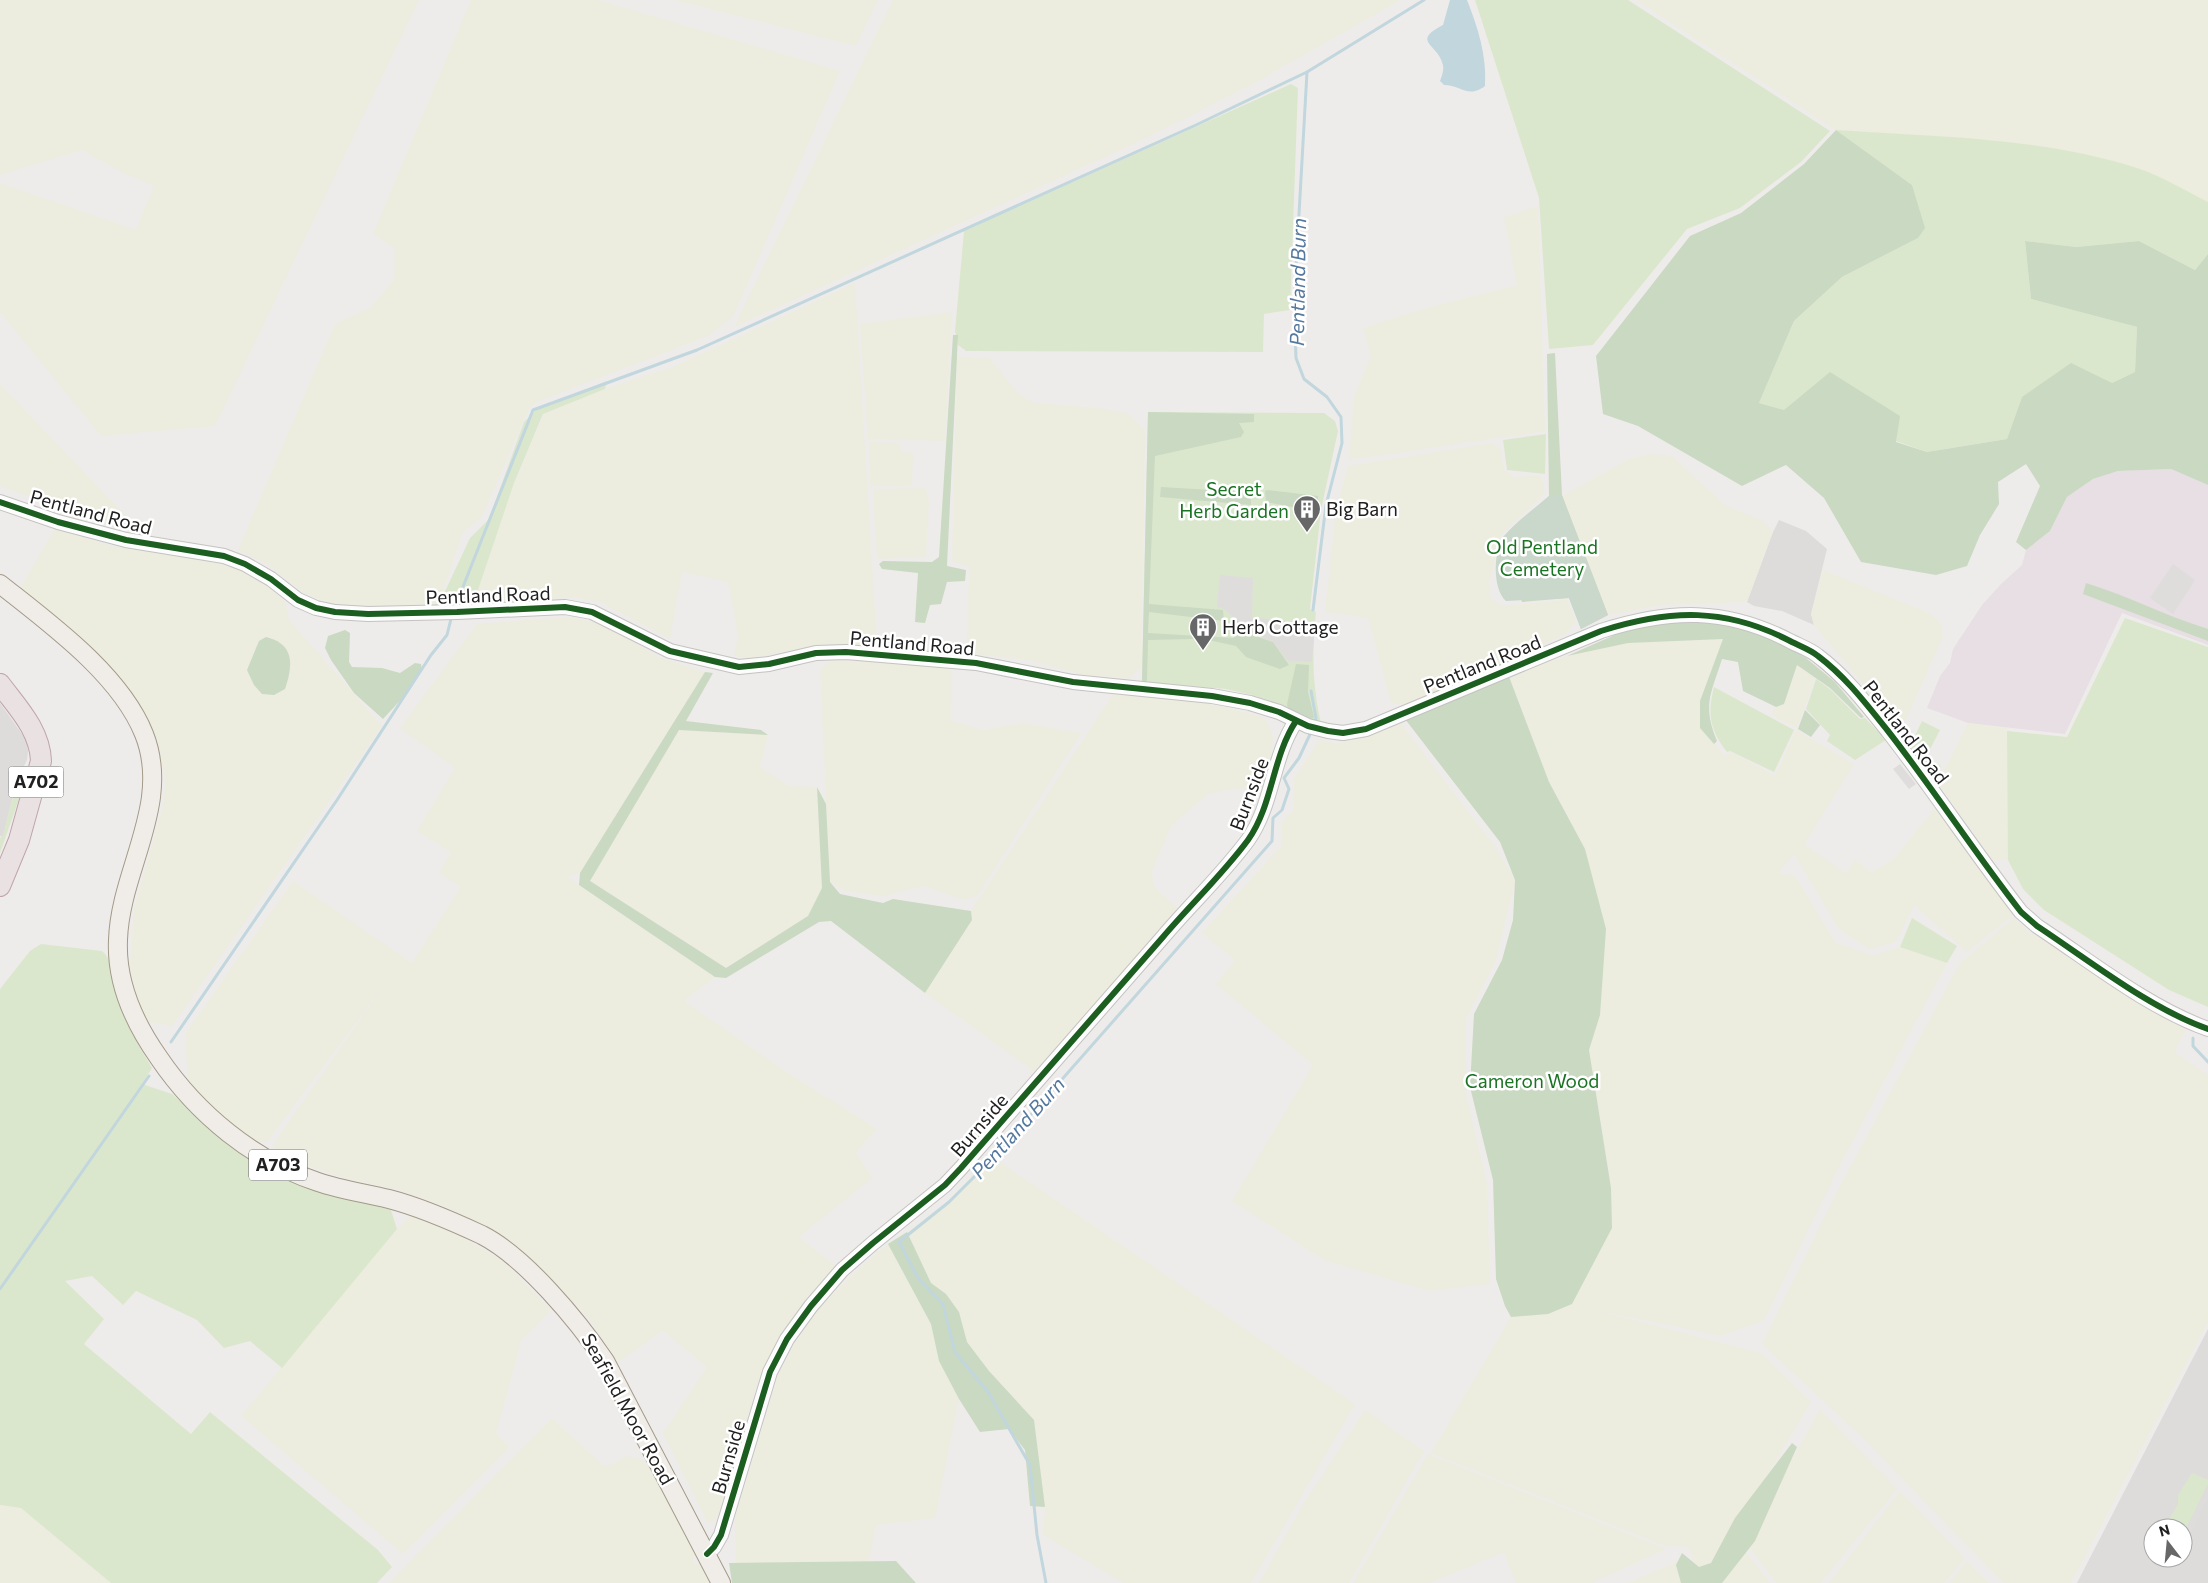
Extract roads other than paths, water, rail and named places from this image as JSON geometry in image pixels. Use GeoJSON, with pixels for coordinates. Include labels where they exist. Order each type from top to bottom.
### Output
{"type":"FeatureCollection","features":[{"type":"Feature","properties":{"kind":"highway","name":"A702"},"geometry":{"type":"LineString","coordinates":[[0,684],[32,727],[41,750],[41,761],[19,840],[0,886]]}},
{"type":"Feature","properties":{"kind":"main road","name":"Seafield Moor Road"},"geometry":{"type":"LineString","coordinates":[[0,584],[87,657],[108,678],[130,707],[144,733],[152,758],[154,781],[151,804],[124,899],[118,940],[122,980],[133,1014],[158,1057],[188,1097],[226,1131],[274,1163],[319,1182],[392,1200],[426,1211],[484,1236],[519,1262],[583,1329],[605,1361],[722,1583]]}},
{"type":"Feature","properties":{"kind":"street","name":"Pentland Road"},"geometry":{"type":"LineString","coordinates":[[0,502],[58,522],[126,540],[224,556],[245,564],[271,579],[298,600],[316,608],[335,612],[368,614],[453,613],[565,607],[592,612],[670,651],[738,667],[762,665],[816,653],[846,652],[976,663],[1073,682],[1212,696],[1250,703],[1279,712],[1308,726],[1343,733],[1366,729],[1601,631],[1626,623],[1654,616],[1691,614],[1728,618],[1756,625],[1818,656],[1854,688],[1936,795],[2021,912],[2037,926],[2144,997],[2177,1016],[2208,1029]]}},
{"type":"Feature","properties":{"kind":"street","name":"Burnside"},"geometry":{"type":"LineString","coordinates":[[707,1554],[721,1535],[770,1372],[787,1339],[842,1270],[945,1185],[961,1168],[1175,923],[1221,874],[1249,838],[1260,816],[1286,736],[1308,726]]}},
{"type":"Feature","properties":{"kind":"water"},"geometry":{"type":"Polygon","coordinates":[[[1450,0],[1467,0],[1475,21],[1485,64],[1485,86],[1479,90],[1469,91],[1444,85],[1440,81],[1443,65],[1437,52],[1427,40],[1433,31],[1443,25],[1450,0]]]}},
{"type":"Feature","properties":{"kind":"waterway","name":"Pentland Burn"},"geometry":{"type":"LineString","coordinates":[[1313,610],[1326,505],[1342,443],[1341,417],[1327,397],[1304,379],[1296,358],[1294,303],[1307,72],[1424,0]]}},
{"type":"Feature","properties":{"kind":"waterway"},"geometry":{"type":"LineString","coordinates":[[455,607],[533,410],[697,350],[1196,125],[1307,72]]}},
{"type":"Feature","properties":{"kind":"waterway"},"geometry":{"type":"LineString","coordinates":[[171,1042],[337,800],[431,655],[447,635],[452,615]]}},
{"type":"Feature","properties":{"kind":"waterway","name":"Pentland Burn"},"geometry":{"type":"LineString","coordinates":[[1311,691],[1316,718],[1314,724]]}},
{"type":"Feature","properties":{"kind":"waterway","name":"Pentland Burn"},"geometry":{"type":"LineString","coordinates":[[1046,1583],[1037,1535],[1030,1465],[988,1392],[955,1352],[943,1304],[918,1278],[899,1242],[949,1202],[990,1161],[1272,841],[1273,818],[1282,810],[1289,789],[1284,778],[1299,758],[1312,730]]}},
{"type":"Feature","properties":{"kind":"waterway"},"geometry":{"type":"LineString","coordinates":[[2193,1038],[2193,1046],[2208,1062]]}},
{"type":"Feature","properties":{"kind":"waterway"},"geometry":{"type":"LineString","coordinates":[[0,1289],[149,1076]]}},
{"type":"Feature","properties":{"kind":"place","name":"Big Barn"},"geometry":{"type":"Point","coordinates":[1307,533]}},
{"type":"Feature","properties":{"kind":"place","name":"Herb Cottage"},"geometry":{"type":"Point","coordinates":[1203,651]}},
{"type":"Feature","properties":{"kind":"park label","name":"Secret Herb Garden"},"geometry":{"type":"Point","coordinates":[1234,500]}},
{"type":"Feature","properties":{"kind":"park label","name":"Old Pentland Cemetery"},"geometry":{"type":"Point","coordinates":[1542,558]}},
{"type":"Feature","properties":{"kind":"park label","name":"Cameron Wood"},"geometry":{"type":"Point","coordinates":[1532,1081]}}]}
